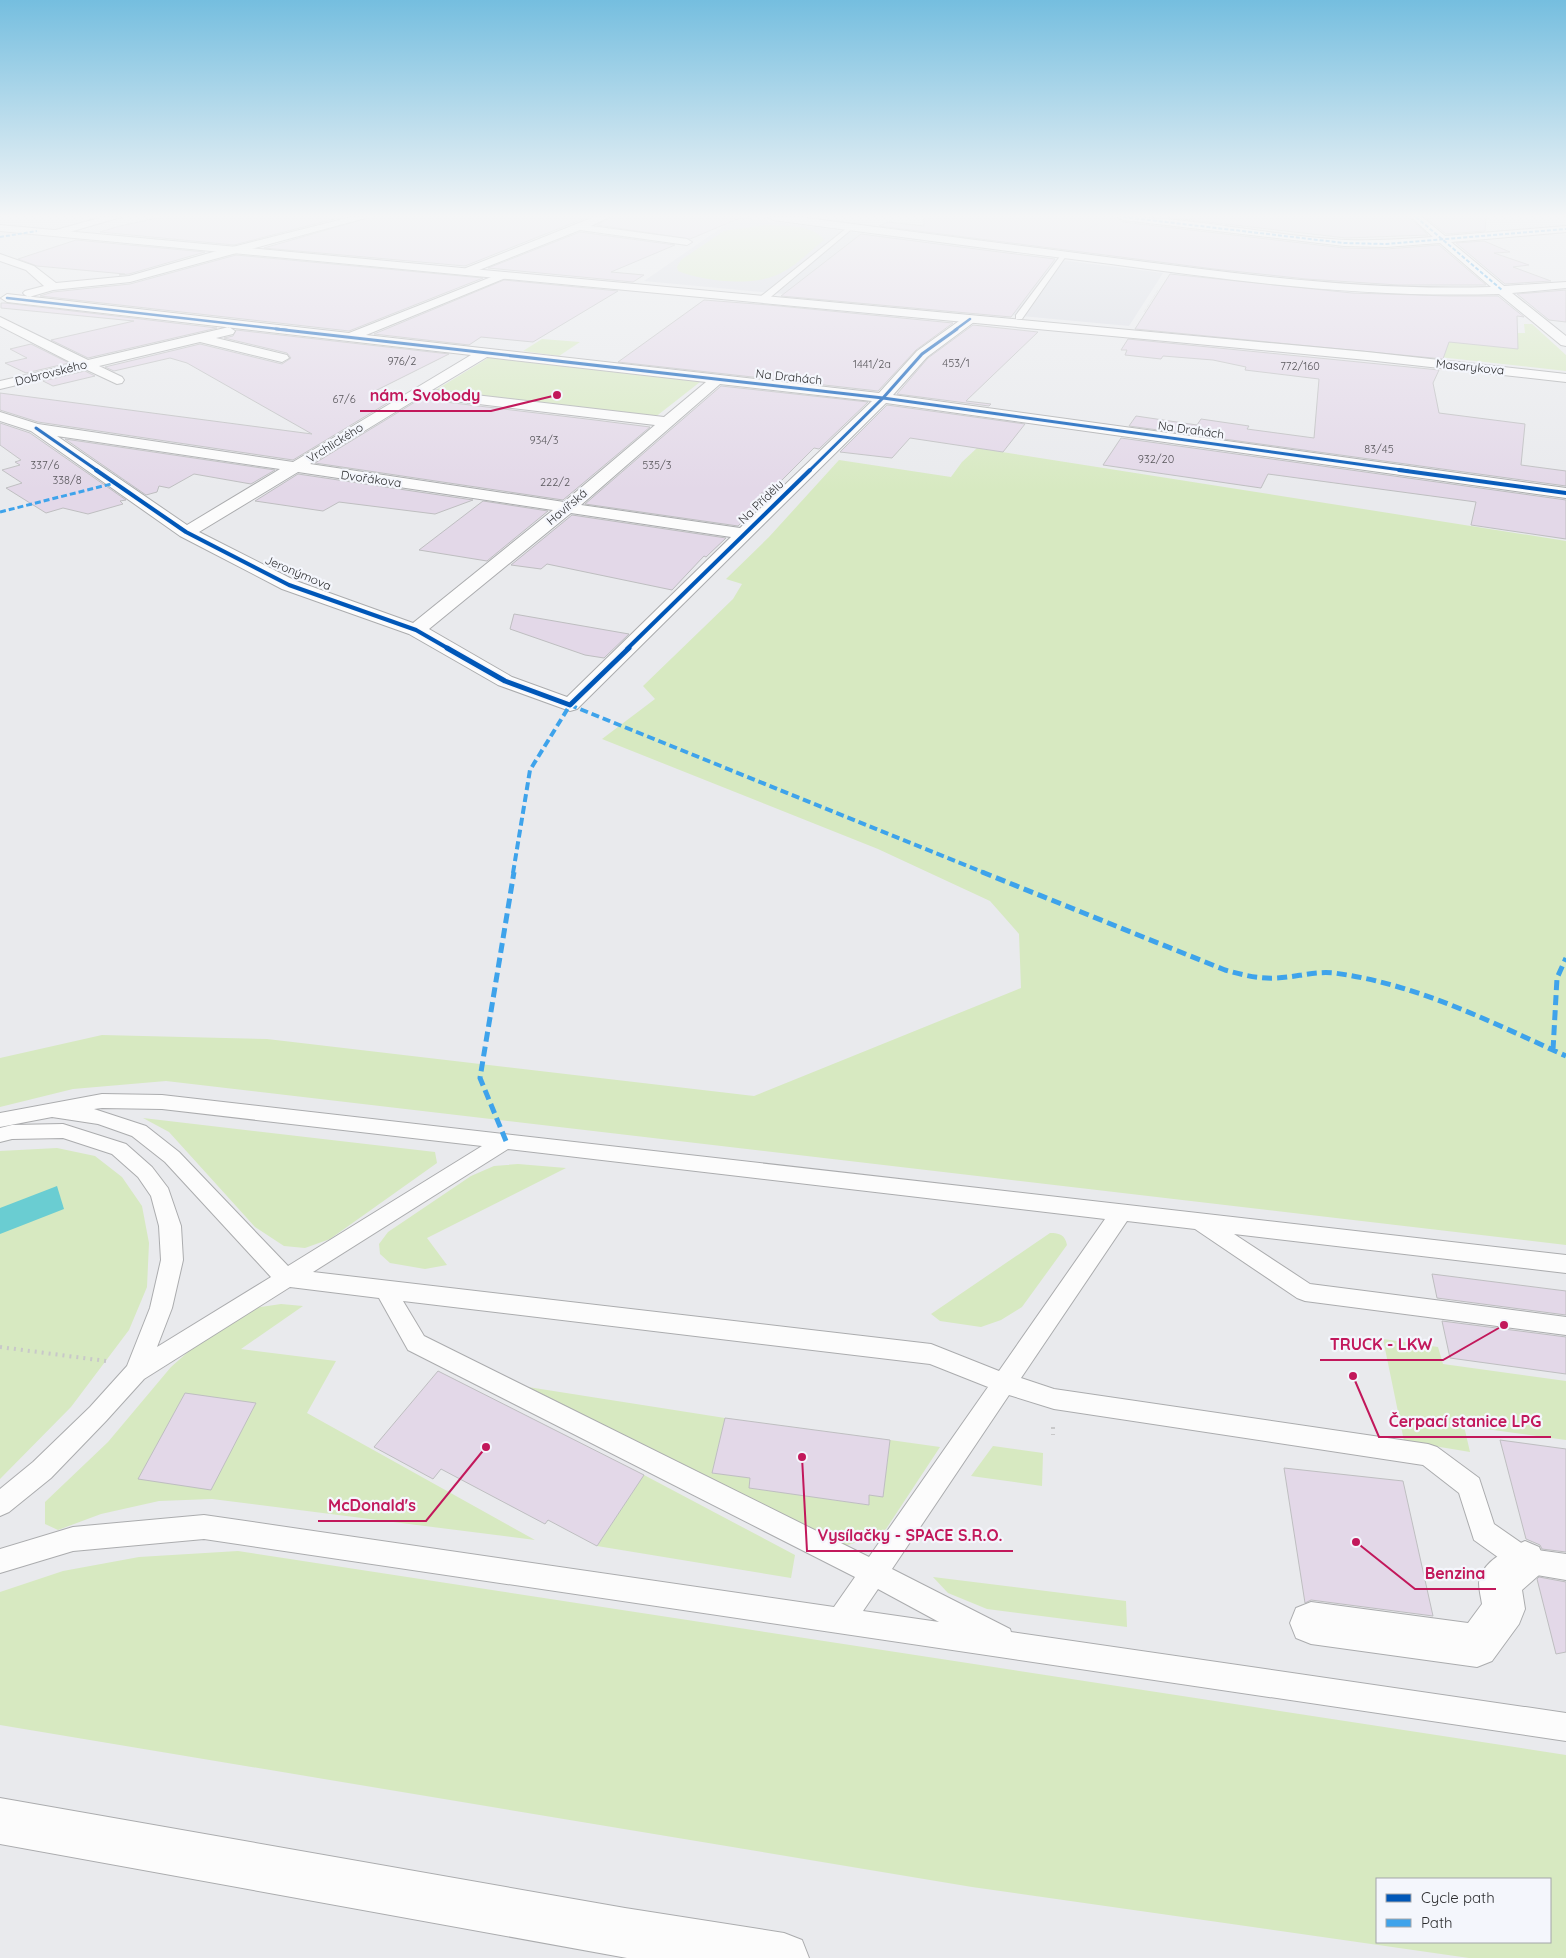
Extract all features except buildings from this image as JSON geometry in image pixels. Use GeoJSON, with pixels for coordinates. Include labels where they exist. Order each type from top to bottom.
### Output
{"type":"FeatureCollection","features":[{"type":"Feature","properties":{"kind":"main road","name":"Na Drahách"},"geometry":{"type":"LineString","coordinates":[[86,308],[883,398],[1566,493]]}},
{"type":"Feature","properties":{"kind":"main road"},"geometry":{"type":"LineString","coordinates":[[349,338],[422,308]]}},
{"type":"Feature","properties":{"kind":"main road","name":"Masarykova"},"geometry":{"type":"LineString","coordinates":[[865,308],[1367,356],[1566,378]]}},
{"type":"Feature","properties":{"kind":"main road"},"geometry":{"type":"LineString","coordinates":[[1523,308],[1566,342]]}},
{"type":"Feature","properties":{"kind":"main road","name":"Na Přídělu"},"geometry":{"type":"LineString","coordinates":[[570,705],[883,398],[922,354],[970,318]]}},
{"type":"Feature","properties":{"kind":"main road"},"geometry":{"type":"LineString","coordinates":[[0,321],[117,380]]}},
{"type":"Feature","properties":{"kind":"main road","name":"Dobrovského"},"geometry":{"type":"LineString","coordinates":[[0,385],[248,327]]}},
{"type":"Feature","properties":{"kind":"main road"},"geometry":{"type":"LineString","coordinates":[[200,338],[282,358]]}},
{"type":"Feature","properties":{"kind":"main road","name":"Vrchlického"},"geometry":{"type":"LineString","coordinates":[[186,532],[482,354]]}},
{"type":"Feature","properties":{"kind":"main road","name":"Havířská"},"geometry":{"type":"LineString","coordinates":[[416,630],[568,507],[716,380]]}},
{"type":"Feature","properties":{"kind":"main road"},"geometry":{"type":"LineString","coordinates":[[417,392],[665,422]]}},
{"type":"Feature","properties":{"kind":"main road","name":"Dvořákova"},"geometry":{"type":"LineString","coordinates":[[0,416],[36,428],[744,534]]}},
{"type":"Feature","properties":{"kind":"main road","name":"Jeronýmova"},"geometry":{"type":"LineString","coordinates":[[36,428],[186,532],[289,584],[416,630],[505,681],[570,705]]}},
{"type":"Feature","properties":{"kind":"main road"},"geometry":{"type":"LineString","coordinates":[[1311,1623],[1477,1646],[1504,1610],[1500,1582],[1525,1561]]}},
{"type":"Feature","properties":{"kind":"main road"},"geometry":{"type":"LineString","coordinates":[[0,1821],[625,1933],[784,1958]]}},
{"type":"Feature","properties":{"kind":"lane"},"geometry":{"type":"LineString","coordinates":[[1019,317],[1025,308]]}},
{"type":"Feature","properties":{"kind":"lane"},"geometry":{"type":"LineString","coordinates":[[0,1120],[102,1101],[162,1102],[1566,1264]]}},
{"type":"Feature","properties":{"kind":"lane"},"geometry":{"type":"LineString","coordinates":[[49,1110],[100,1117],[139,1131],[172,1157],[286,1278],[931,1354],[1004,1383],[1054,1399],[1428,1456],[1470,1486],[1483,1531],[1525,1561],[1566,1567]]}},
{"type":"Feature","properties":{"kind":"lane"},"geometry":{"type":"LineString","coordinates":[[0,1135],[12,1132],[63,1131],[119,1148],[144,1172],[161,1194],[170,1226],[172,1260],[161,1308],[136,1372]]}},
{"type":"Feature","properties":{"kind":"lane"},"geometry":{"type":"LineString","coordinates":[[0,1504],[42,1470],[98,1414],[136,1372],[506,1141]]}},
{"type":"Feature","properties":{"kind":"lane"},"geometry":{"type":"LineString","coordinates":[[841,1620],[1121,1213]]}},
{"type":"Feature","properties":{"kind":"lane"},"geometry":{"type":"LineString","coordinates":[[1200,1222],[1305,1292],[1566,1326]]}},
{"type":"Feature","properties":{"kind":"lane"},"geometry":{"type":"LineString","coordinates":[[385,1289],[416,1343],[874,1573],[1012,1645]]}},
{"type":"Feature","properties":{"kind":"lane"},"geometry":{"type":"LineString","coordinates":[[0,1561],[73,1539],[204,1527],[1566,1727]]}},
{"type":"Feature","properties":{"kind":"path"},"geometry":{"type":"LineString","coordinates":[[1131,334],[1147,308]]}},
{"type":"Feature","properties":{"kind":"path"},"geometry":{"type":"LineString","coordinates":[[0,1347],[106,1360]]}},
{"type":"Feature","properties":{"kind":"shaded area"},"geometry":{"type":"Polygon","coordinates":[[[939,308],[1140,308],[1129,326],[939,308]]]}},
{"type":"Feature","properties":{"kind":"green space"},"geometry":{"type":"Polygon","coordinates":[[[1524,324],[1532,324],[1566,355],[1566,371],[1439,357],[1445,327],[1473,344],[1513,348],[1510,333],[1525,333],[1524,324]]]}},
{"type":"Feature","properties":{"kind":"green space"},"geometry":{"type":"Polygon","coordinates":[[[542,339],[580,342],[559,356],[523,351],[542,339]]]}},
{"type":"Feature","properties":{"kind":"green space"},"geometry":{"type":"Polygon","coordinates":[[[488,358],[700,382],[654,418],[434,391],[488,358]]]}},
{"type":"Feature","properties":{"kind":"green space"},"geometry":{"type":"Polygon","coordinates":[[[977,448],[1566,541],[1566,1245],[166,1081],[73,1089],[0,1107],[0,1058],[102,1035],[267,1039],[754,1096],[1021,988],[1019,934],[990,901],[878,849],[602,739],[655,699],[643,686],[733,599],[742,584],[726,579],[769,537],[839,460],[951,477],[962,462],[977,448]]]}},
{"type":"Feature","properties":{"kind":"green space"},"geometry":{"type":"Polygon","coordinates":[[[143,1118],[435,1152],[437,1163],[330,1239],[305,1248],[284,1246],[255,1227],[169,1132],[143,1118]]]}},
{"type":"Feature","properties":{"kind":"green space"},"geometry":{"type":"Polygon","coordinates":[[[57,1148],[95,1156],[122,1177],[142,1206],[149,1243],[147,1287],[129,1330],[71,1407],[0,1479],[0,1151],[57,1148]]]}},
{"type":"Feature","properties":{"kind":"green space"},"geometry":{"type":"Polygon","coordinates":[[[518,1164],[566,1168],[427,1238],[447,1265],[425,1269],[390,1263],[380,1254],[379,1244],[388,1232],[471,1176],[494,1166],[518,1164]]]}},
{"type":"Feature","properties":{"kind":"green space"},"geometry":{"type":"Polygon","coordinates":[[[1050,1233],[1062,1235],[1067,1245],[1022,1307],[1001,1320],[981,1327],[940,1321],[931,1314],[1050,1233]]]}},
{"type":"Feature","properties":{"kind":"green space"},"geometry":{"type":"Polygon","coordinates":[[[281,1304],[303,1306],[241,1349],[336,1361],[307,1413],[535,1540],[212,1499],[159,1501],[101,1514],[58,1530],[45,1524],[45,1502],[108,1442],[171,1367],[197,1344],[254,1308],[281,1304]]]}},
{"type":"Feature","properties":{"kind":"green space"},"geometry":{"type":"Polygon","coordinates":[[[1383,1339],[1438,1347],[1443,1364],[1566,1381],[1566,1440],[1464,1426],[1470,1452],[1404,1441],[1383,1339]]]}},
{"type":"Feature","properties":{"kind":"green space"},"geometry":{"type":"Polygon","coordinates":[[[528,1387],[725,1418],[712,1473],[750,1478],[749,1488],[868,1505],[869,1495],[883,1497],[890,1440],[940,1447],[886,1529],[868,1539],[844,1546],[528,1387]]]}},
{"type":"Feature","properties":{"kind":"green space"},"geometry":{"type":"Polygon","coordinates":[[[993,1446],[1043,1453],[1042,1486],[971,1476],[993,1446]]]}},
{"type":"Feature","properties":{"kind":"green space"},"geometry":{"type":"Polygon","coordinates":[[[644,1475],[795,1555],[791,1578],[597,1546],[644,1475]]]}},
{"type":"Feature","properties":{"kind":"green space"},"geometry":{"type":"Polygon","coordinates":[[[238,1551],[1566,1755],[1566,1958],[1469,1958],[972,1887],[0,1725],[0,1592],[63,1571],[139,1557],[238,1551]]]}},
{"type":"Feature","properties":{"kind":"green space"},"geometry":{"type":"Polygon","coordinates":[[[933,1577],[1126,1601],[1127,1627],[987,1609],[948,1593],[933,1577]]]}},
{"type":"Feature","properties":{"kind":"water"},"geometry":{"type":"Polygon","coordinates":[[[57,1186],[64,1209],[0,1234],[0,1208],[57,1186]]]}},
{"type":"Feature","properties":{"kind":"marked path"},"geometry":{"type":"LineString","coordinates":[[0,512],[115,483]]}},
{"type":"Feature","properties":{"kind":"marked path"},"geometry":{"type":"LineString","coordinates":[[506,1141],[480,1078],[530,770],[570,705],[1225,970],[1252,978],[1278,978],[1312,972],[1333,973],[1389,983],[1459,1007],[1566,1056]]}},
{"type":"Feature","properties":{"kind":"marked path"},"geometry":{"type":"LineString","coordinates":[[1553,1050],[1557,978],[1566,958]]}},
{"type":"Feature","properties":{"kind":"cycle path"},"geometry":{"type":"LineString","coordinates":[[98,308],[883,398],[1566,493]]}},
{"type":"Feature","properties":{"kind":"cycle path"},"geometry":{"type":"LineString","coordinates":[[36,428],[186,532],[289,585],[416,630],[505,681],[570,705],[883,398],[922,354],[970,319]]}},
{"type":"Feature","properties":{"kind":"place","name":"nám. Svobody"},"geometry":{"type":"Point","coordinates":[557,395]}},
{"type":"Feature","properties":{"kind":"place","name":"TRUCK - LKW"},"geometry":{"type":"Point","coordinates":[1504,1325]}},
{"type":"Feature","properties":{"kind":"place","name":"Čerpací stanice LPG"},"geometry":{"type":"Point","coordinates":[1353,1376]}},
{"type":"Feature","properties":{"kind":"place","name":"McDonald's"},"geometry":{"type":"Point","coordinates":[486,1447]}},
{"type":"Feature","properties":{"kind":"place","name":"Vysílačky - SPACE S.R.O."},"geometry":{"type":"Point","coordinates":[802,1457]}},
{"type":"Feature","properties":{"kind":"place","name":"Benzina"},"geometry":{"type":"Point","coordinates":[1356,1542]}}]}
